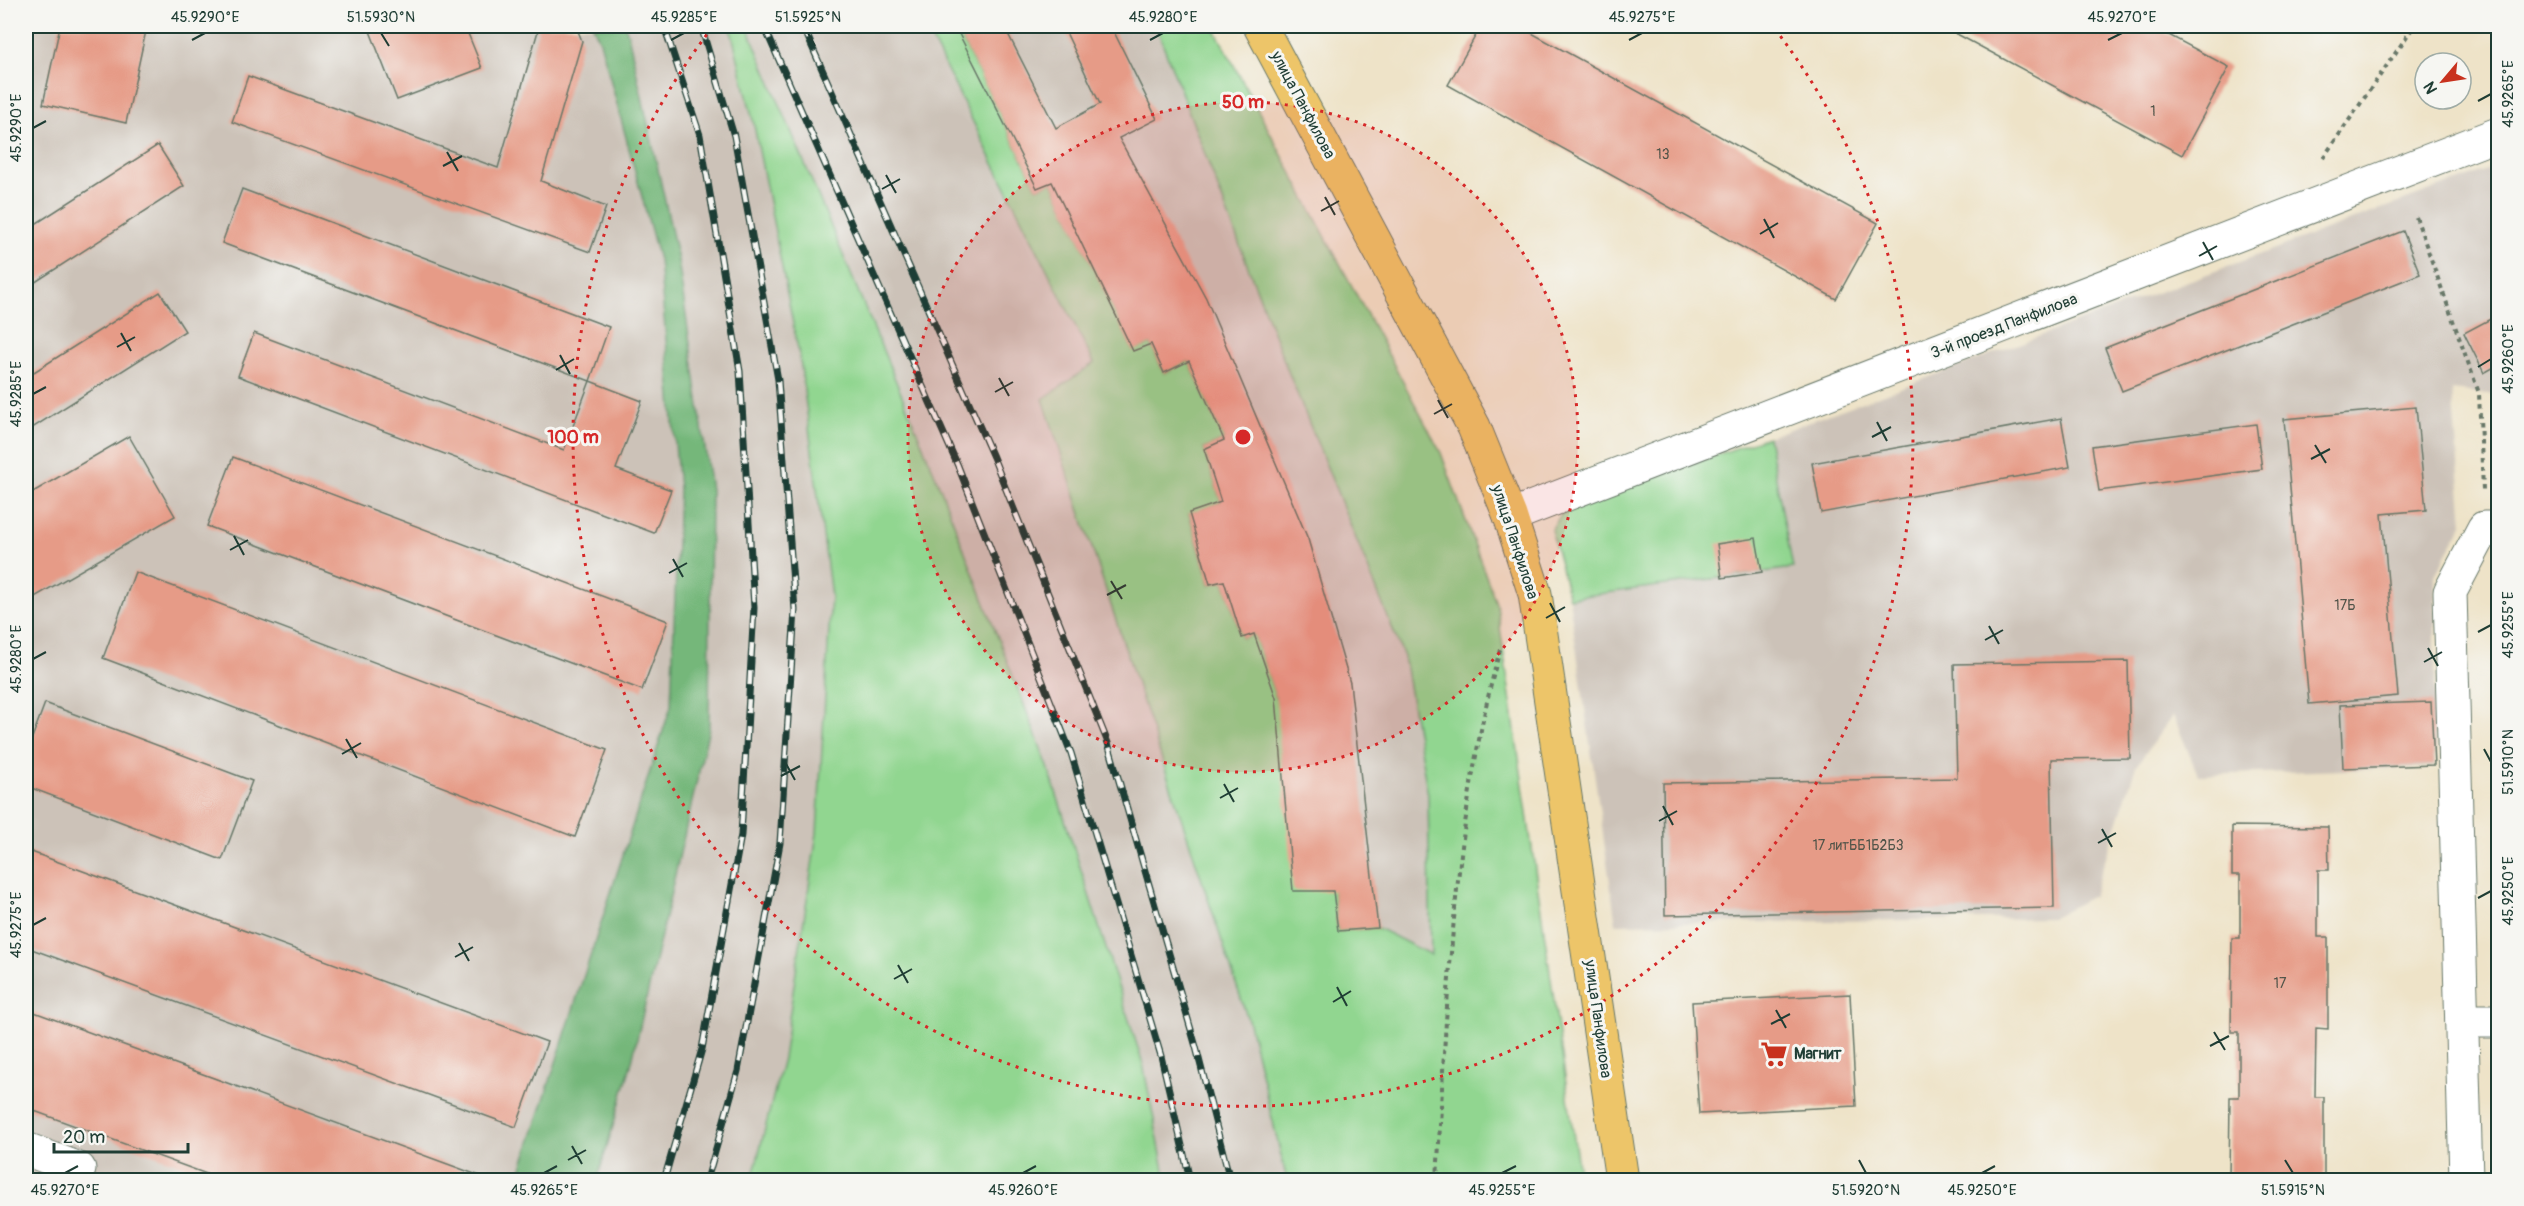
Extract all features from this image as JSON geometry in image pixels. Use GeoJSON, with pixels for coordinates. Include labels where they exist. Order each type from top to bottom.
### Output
{"type":"FeatureCollection","features":[{"type":"Feature","properties":{"kind":"main road","name":"улица Панфилова"},"geometry":{"type":"LineString","coordinates":[[1260,26],[1474,427],[1510,516],[1535,594],[1622,1180]]}},
{"type":"Feature","properties":{"kind":"street","name":"3-й проезд Панфилова"},"geometry":{"type":"LineString","coordinates":[[1510,516],[2499,135]]}},
{"type":"Feature","properties":{"kind":"street"},"geometry":{"type":"LineString","coordinates":[[2466,1180],[2450,592],[2491,528]]}},
{"type":"Feature","properties":{"kind":"street"},"geometry":{"type":"LineString","coordinates":[[2462,1021],[2499,1021]]}},
{"type":"Feature","properties":{"kind":"street"},"geometry":{"type":"LineString","coordinates":[[26,1149],[79,1169]]}},
{"type":"Feature","properties":{"kind":"path"},"geometry":{"type":"LineString","coordinates":[[2317,166],[2414,26]]}},
{"type":"Feature","properties":{"kind":"path"},"geometry":{"type":"LineString","coordinates":[[2416,217],[2479,393],[2491,528]]}},
{"type":"Feature","properties":{"kind":"path"},"geometry":{"type":"LineString","coordinates":[[1437,1180],[1449,974],[1467,817],[1485,702],[1502,641],[1535,594]]}},
{"type":"Feature","properties":{"kind":"shaded area"},"geometry":{"type":"Polygon","coordinates":[[[26,26],[593,26],[600,41],[659,260],[679,489],[671,706],[518,1180],[26,1180],[26,26]]]}},
{"type":"Feature","properties":{"kind":"shaded area"},"geometry":{"type":"Polygon","coordinates":[[[625,26],[730,26],[754,125],[800,359],[831,596],[817,833],[783,1058],[752,1180],[597,1180],[631,1065],[711,490],[678,260],[625,26]]]}},
{"type":"Feature","properties":{"kind":"shaded area"},"geometry":{"type":"Polygon","coordinates":[[[747,26],[925,26],[1094,363],[1043,399],[1249,1023],[1287,1180],[1166,1180],[1143,1064],[1048,767],[936,477],[747,26]]]}},
{"type":"Feature","properties":{"kind":"shaded area"},"geometry":{"type":"Polygon","coordinates":[[[955,26],[1156,26],[1286,366],[1404,657],[1428,795],[1432,956],[1378,928],[1338,931],[1253,634],[1242,638],[1224,582],[1210,584],[1189,513],[1204,449],[1223,440],[1164,373],[1133,351],[1051,182],[1037,188],[955,26]]]}},
{"type":"Feature","properties":{"kind":"shaded area"},"geometry":{"type":"Polygon","coordinates":[[[2498,166],[2498,395],[2452,390],[2463,524],[2435,575],[2435,767],[2198,775],[2173,715],[2136,766],[2093,896],[2051,918],[1616,924],[1569,598],[1792,568],[1768,437],[2498,166]]]}},
{"type":"Feature","properties":{"kind":"green space"},"geometry":{"type":"Polygon","coordinates":[[[593,26],[625,26],[628,34],[678,260],[711,490],[709,728],[631,1065],[597,1180],[518,1180],[671,706],[679,489],[659,260],[600,41],[593,26]]]}},
{"type":"Feature","properties":{"kind":"green space"},"geometry":{"type":"Polygon","coordinates":[[[730,26],[747,26],[936,477],[1048,767],[1143,1064],[1166,1180],[752,1180],[783,1058],[817,833],[831,596],[800,359],[754,125],[730,26]]]}},
{"type":"Feature","properties":{"kind":"green space"},"geometry":{"type":"Polygon","coordinates":[[[925,26],[955,26],[1037,188],[1052,182],[1133,350],[1151,344],[1164,373],[1189,361],[1224,440],[1204,449],[1221,502],[1189,514],[1210,584],[1224,581],[1242,638],[1254,634],[1276,698],[1333,891],[1338,931],[1378,928],[1431,955],[1428,795],[1404,657],[1286,366],[1156,26],[1213,26],[1441,453],[1497,606],[1580,1180],[1287,1180],[1249,1023],[1043,399],[1094,363],[925,26]]]}},
{"type":"Feature","properties":{"kind":"green space"},"geometry":{"type":"Polygon","coordinates":[[[1768,437],[1793,568],[1569,598],[1551,530],[1566,507],[1768,437]]]}},
{"type":"Feature","properties":{"kind":"building"},"geometry":{"type":"Polygon","coordinates":[[[60,26],[147,26],[126,123],[43,104],[60,26]]]}},
{"type":"Feature","properties":{"kind":"building"},"geometry":{"type":"Polygon","coordinates":[[[368,26],[465,26],[482,68],[397,100],[368,26]]]}},
{"type":"Feature","properties":{"kind":"building"},"geometry":{"type":"Polygon","coordinates":[[[536,26],[576,26],[582,41],[541,181],[606,207],[590,252],[232,122],[248,76],[498,168],[538,31],[536,26]]]}},
{"type":"Feature","properties":{"kind":"building"},"geometry":{"type":"Polygon","coordinates":[[[955,26],[1004,26],[1056,128],[1100,104],[1063,26],[1111,26],[1157,119],[1119,138],[1206,298],[1308,539],[1350,683],[1378,928],[1338,931],[1333,891],[1293,891],[1276,698],[1254,634],[1242,638],[1224,581],[1210,584],[1189,513],[1221,502],[1204,449],[1224,440],[1189,361],[1164,373],[1151,344],[1133,351],[1052,182],[1037,188],[955,26]]]}},
{"type":"Feature","properties":{"kind":"building"},"geometry":{"type":"Polygon","coordinates":[[[1481,26],[1519,26],[1878,223],[1836,299],[1448,85],[1481,26]]]}},
{"type":"Feature","properties":{"kind":"building"},"geometry":{"type":"Polygon","coordinates":[[[1942,26],[2152,26],[2229,67],[2182,155],[1942,26]]]}},
{"type":"Feature","properties":{"kind":"building"},"geometry":{"type":"Polygon","coordinates":[[[158,145],[184,186],[26,288],[26,230],[158,145]]]}},
{"type":"Feature","properties":{"kind":"building"},"geometry":{"type":"Polygon","coordinates":[[[242,189],[609,327],[590,381],[222,243],[242,189]]]}},
{"type":"Feature","properties":{"kind":"building"},"geometry":{"type":"Polygon","coordinates":[[[2403,231],[2420,274],[2122,391],[2105,348],[2403,231]]]}},
{"type":"Feature","properties":{"kind":"building"},"geometry":{"type":"Polygon","coordinates":[[[160,292],[185,331],[26,432],[26,377],[160,292]]]}},
{"type":"Feature","properties":{"kind":"building"},"geometry":{"type":"Polygon","coordinates":[[[2498,315],[2498,365],[2484,373],[2464,333],[2498,315]]]}},
{"type":"Feature","properties":{"kind":"building"},"geometry":{"type":"Polygon","coordinates":[[[254,333],[564,450],[590,381],[642,401],[616,469],[671,490],[654,533],[238,376],[254,333]]]}},
{"type":"Feature","properties":{"kind":"building"},"geometry":{"type":"Polygon","coordinates":[[[2416,407],[2426,510],[2382,514],[2398,696],[2309,704],[2284,419],[2416,407]]]}},
{"type":"Feature","properties":{"kind":"building"},"geometry":{"type":"Polygon","coordinates":[[[2061,418],[2070,467],[1821,513],[1812,463],[2061,418]]]}},
{"type":"Feature","properties":{"kind":"building"},"geometry":{"type":"Polygon","coordinates":[[[2256,424],[2262,469],[2099,491],[2092,446],[2256,424]]]}},
{"type":"Feature","properties":{"kind":"building"},"geometry":{"type":"Polygon","coordinates":[[[129,436],[175,516],[26,602],[26,496],[129,436]]]}},
{"type":"Feature","properties":{"kind":"building"},"geometry":{"type":"Polygon","coordinates":[[[233,457],[668,621],[642,690],[207,526],[233,457]]]}},
{"type":"Feature","properties":{"kind":"building"},"geometry":{"type":"Polygon","coordinates":[[[1756,538],[1762,572],[1722,578],[1717,544],[1756,538]]]}},
{"type":"Feature","properties":{"kind":"building"},"geometry":{"type":"Polygon","coordinates":[[[135,572],[607,750],[575,837],[103,658],[135,572]]]}},
{"type":"Feature","properties":{"kind":"building"},"geometry":{"type":"Polygon","coordinates":[[[2128,661],[2130,758],[2051,759],[2054,908],[1665,915],[1663,783],[1957,778],[1954,664],[2128,661]]]}},
{"type":"Feature","properties":{"kind":"building"},"geometry":{"type":"Polygon","coordinates":[[[2431,702],[2434,765],[2343,768],[2340,705],[2431,702]]]}},
{"type":"Feature","properties":{"kind":"building"},"geometry":{"type":"Polygon","coordinates":[[[45,703],[252,781],[222,860],[26,786],[26,754],[45,703]]]}},
{"type":"Feature","properties":{"kind":"building"},"geometry":{"type":"Polygon","coordinates":[[[2232,826],[2328,827],[2329,870],[2318,870],[2318,937],[2328,937],[2328,1029],[2316,1028],[2315,1097],[2324,1097],[2324,1180],[2229,1180],[2230,1097],[2239,1097],[2239,1032],[2231,1032],[2232,938],[2240,938],[2240,875],[2232,875],[2232,826]]]}},
{"type":"Feature","properties":{"kind":"building"},"geometry":{"type":"Polygon","coordinates":[[[26,850],[547,1042],[516,1127],[26,947],[26,850]]]}},
{"type":"Feature","properties":{"kind":"building","name":"Магнит"},"geometry":{"type":"Polygon","coordinates":[[[1850,994],[1856,1106],[1699,1114],[1692,1002],[1850,994]]]}},
{"type":"Feature","properties":{"kind":"building"},"geometry":{"type":"Polygon","coordinates":[[[26,1009],[491,1180],[223,1180],[26,1108],[26,1009]]]}},
{"type":"Feature","properties":{"kind":"railway"},"geometry":{"type":"LineString","coordinates":[[664,26],[700,135],[740,371],[754,608],[741,835],[702,1049],[664,1180]]}},
{"type":"Feature","properties":{"kind":"railway"},"geometry":{"type":"LineString","coordinates":[[701,26],[734,136],[778,380],[795,610],[780,843],[738,1071],[707,1180]]}},
{"type":"Feature","properties":{"kind":"railway"},"geometry":{"type":"LineString","coordinates":[[764,26],[958,466],[1071,753],[1161,1056],[1190,1180]]}},
{"type":"Feature","properties":{"kind":"railway"},"geometry":{"type":"LineString","coordinates":[[803,26],[993,457],[1108,743],[1196,1047],[1230,1180]]}},
{"type":"Feature","properties":{"kind":"place","name":"Магнит"},"geometry":{"type":"Point","coordinates":[1774,1054]}}]}
